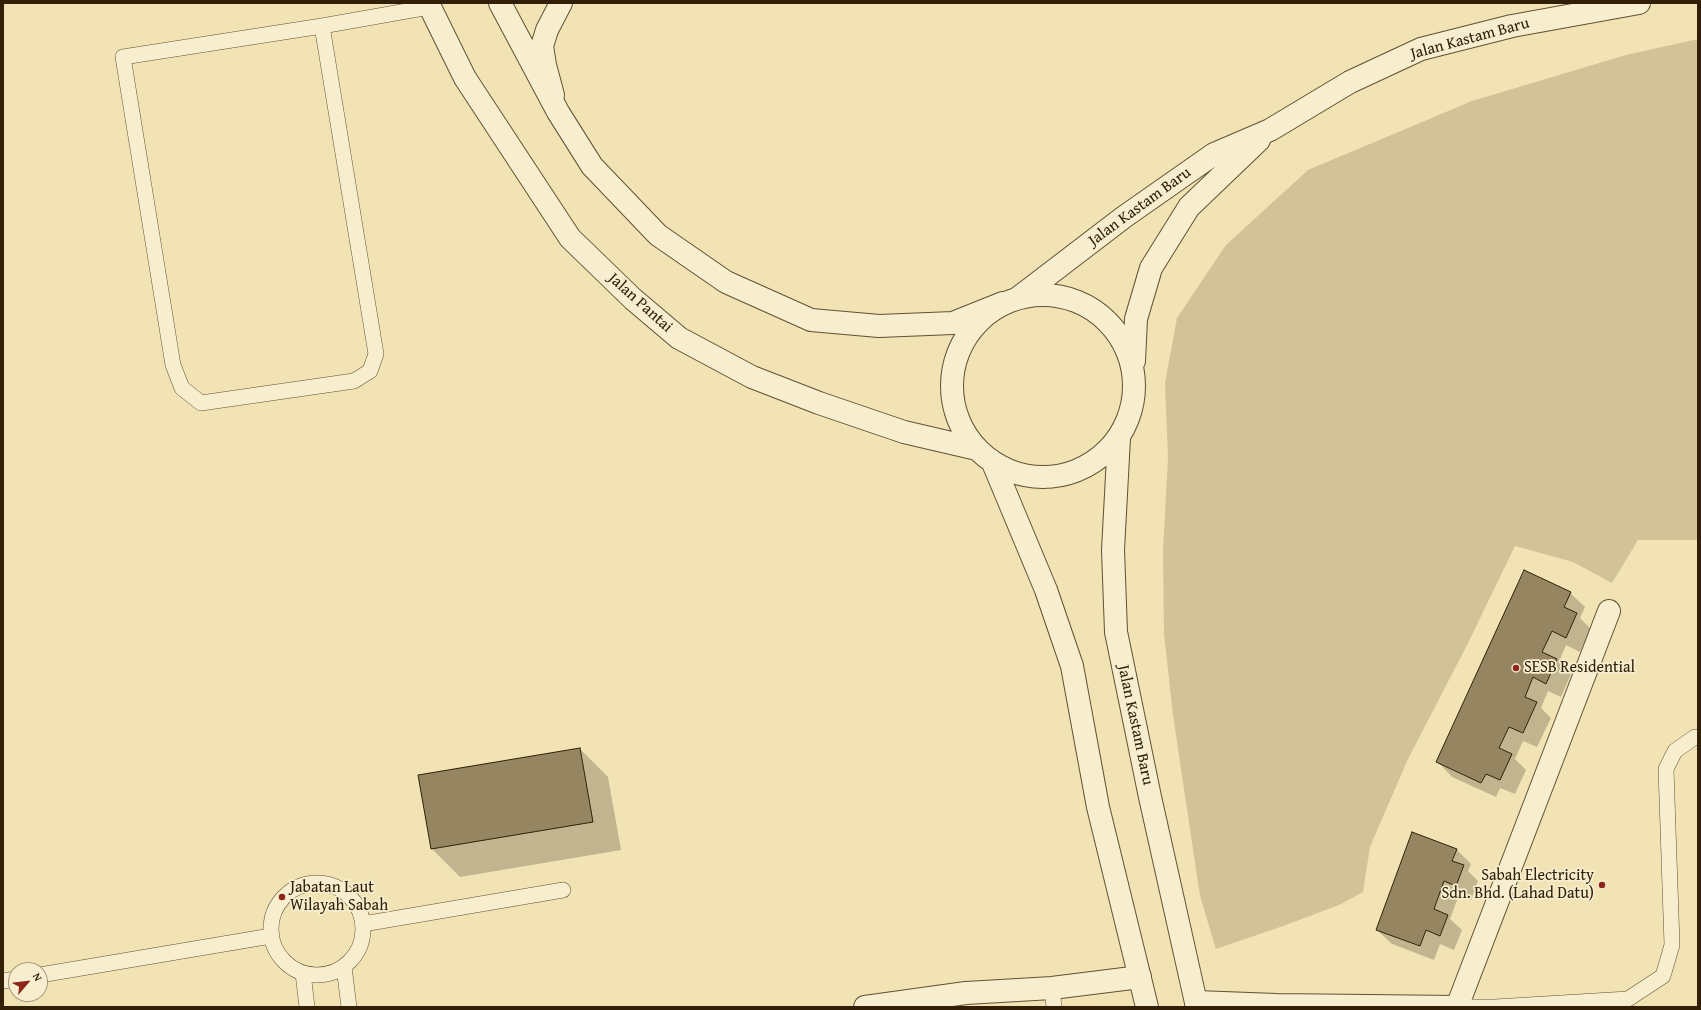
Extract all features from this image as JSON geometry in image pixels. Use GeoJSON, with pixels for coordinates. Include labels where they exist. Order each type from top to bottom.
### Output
{"type":"FeatureCollection","features":[{"type":"Feature","properties":{"kind":"street"},"geometry":{"type":"LineString","coordinates":[[500,3],[558,112],[592,166],[658,235],[726,282],[811,320],[879,326],[953,323],[1010,300],[1048,294],[1078,301],[1104,317],[1123,341],[1133,370],[1135,393],[1130,417],[1119,438]]}},
{"type":"Feature","properties":{"kind":"street"},"geometry":{"type":"LineString","coordinates":[[558,112],[545,65],[542,46],[547,30],[561,3]]}},
{"type":"Feature","properties":{"kind":"street","name":"Jalan Kastam Baru"},"geometry":{"type":"LineString","coordinates":[[1010,300],[1214,154],[1270,130],[1350,82],[1421,48],[1512,26],[1639,3]]}},
{"type":"Feature","properties":{"kind":"street","name":"Jalan Pantai"},"geometry":{"type":"LineString","coordinates":[[428,5],[465,78],[570,238],[633,299],[679,338],[752,377],[819,403],[904,432],[985,456],[1019,474],[1048,478],[1075,472],[1100,458],[1119,438]]}},
{"type":"Feature","properties":{"kind":"street","name":"Jalan Kastam Baru"},"geometry":{"type":"LineString","coordinates":[[1133,370],[1136,319],[1151,268],[1188,207],[1270,130]]}},
{"type":"Feature","properties":{"kind":"street"},"geometry":{"type":"LineString","coordinates":[[1010,300],[980,320],[963,342],[953,369],[953,398],[961,425],[985,456],[1046,590],[1072,666],[1098,808],[1147,1007]]}},
{"type":"Feature","properties":{"kind":"street","name":"Jalan Kastam Baru"},"geometry":{"type":"LineString","coordinates":[[1119,438],[1113,550],[1116,632],[1152,804],[1197,1004]]}},
{"type":"Feature","properties":{"kind":"street"},"geometry":{"type":"LineString","coordinates":[[1197,1004],[1457,1007],[1609,611]]}},
{"type":"Feature","properties":{"kind":"street"},"geometry":{"type":"LineString","coordinates":[[865,1007],[966,993],[1053,997],[1140,977]]}},
{"type":"Feature","properties":{"kind":"lane"},"geometry":{"type":"LineString","coordinates":[[322,26],[376,354],[370,371],[354,381],[201,403],[182,388],[173,365],[123,57],[322,26],[428,5]]}},
{"type":"Feature","properties":{"kind":"lane"},"geometry":{"type":"LineString","coordinates":[[1457,1007],[1628,999],[1664,976],[1672,944],[1666,769],[1675,751],[1695,737],[1698,737]]}},
{"type":"Feature","properties":{"kind":"lane"},"geometry":{"type":"LineString","coordinates":[[310,882],[325,883],[340,888],[351,897],[359,910],[363,924],[363,936],[359,948],[353,958],[344,967],[331,974],[317,975],[303,973],[288,965],[277,952],[271,936],[271,921],[275,907],[284,895],[296,887],[310,882]]}},
{"type":"Feature","properties":{"kind":"lane"},"geometry":{"type":"LineString","coordinates":[[363,924],[563,890]]}},
{"type":"Feature","properties":{"kind":"lane"},"geometry":{"type":"LineString","coordinates":[[48,974],[271,936]]}},
{"type":"Feature","properties":{"kind":"lane"},"geometry":{"type":"LineString","coordinates":[[344,967],[349,1007]]}},
{"type":"Feature","properties":{"kind":"lane"},"geometry":{"type":"LineString","coordinates":[[303,973],[307,1007]]}},
{"type":"Feature","properties":{"kind":"shaded area"},"geometry":{"type":"Polygon","coordinates":[[[1698,39],[1698,540],[1638,540],[1612,583],[1573,562],[1515,546],[1467,645],[1407,761],[1370,847],[1363,892],[1339,905],[1216,949],[1200,896],[1173,715],[1164,634],[1163,551],[1168,457],[1165,383],[1177,318],[1226,245],[1308,170],[1472,101],[1626,55],[1698,39]]]}},
{"type":"Feature","properties":{"kind":"building","name":"SESB Residential"},"geometry":{"type":"Polygon","coordinates":[[[1524,570],[1571,592],[1564,607],[1577,613],[1566,638],[1552,631],[1542,652],[1557,659],[1546,684],[1533,677],[1525,697],[1537,702],[1523,733],[1509,727],[1499,748],[1512,754],[1500,780],[1486,774],[1481,783],[1436,762],[1524,570]]]}},
{"type":"Feature","properties":{"kind":"building"},"geometry":{"type":"Polygon","coordinates":[[[580,748],[593,822],[431,849],[418,775],[580,748]]]}},
{"type":"Feature","properties":{"kind":"building"},"geometry":{"type":"Polygon","coordinates":[[[1412,832],[1457,849],[1452,861],[1464,865],[1456,886],[1444,881],[1434,909],[1448,915],[1440,936],[1426,930],[1420,946],[1376,930],[1412,832]]]}},
{"type":"Feature","properties":{"kind":"place","name":"SESB Residential"},"geometry":{"type":"Point","coordinates":[1516,668]}},
{"type":"Feature","properties":{"kind":"place","name":"Sabah Electricity Sdn. Bhd. (Lahad Datu)"},"geometry":{"type":"Point","coordinates":[1602,885]}},
{"type":"Feature","properties":{"kind":"place","name":"Jabatan Laut Wilayah Sabah"},"geometry":{"type":"Point","coordinates":[282,897]}}]}
